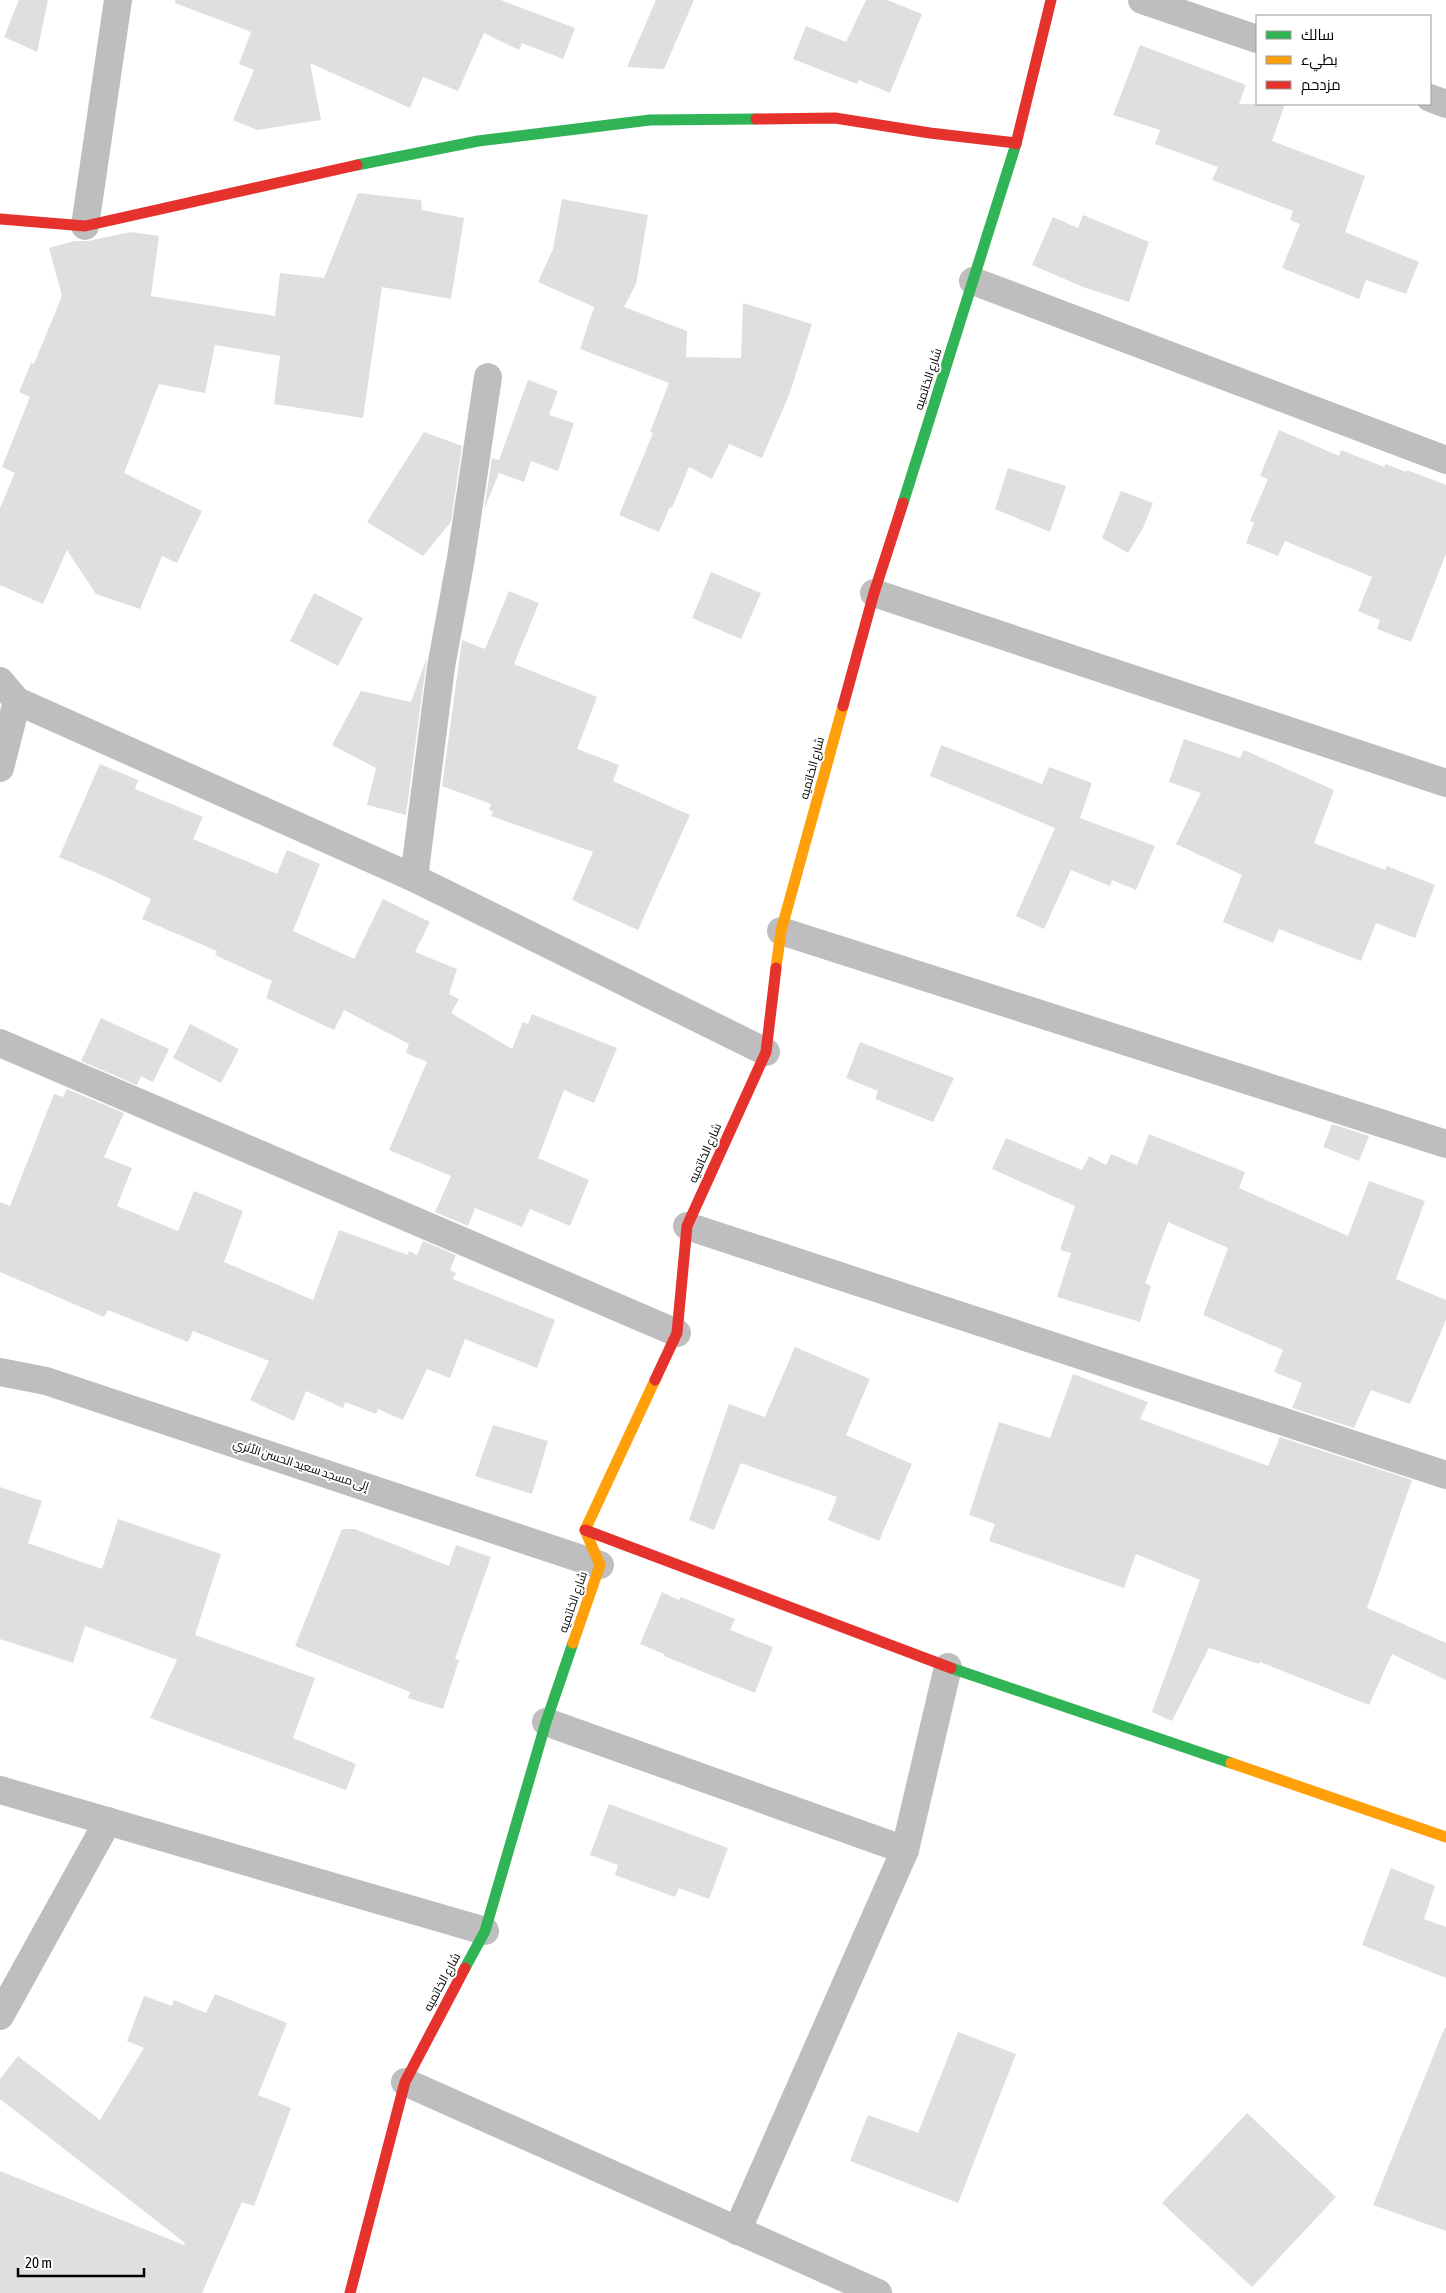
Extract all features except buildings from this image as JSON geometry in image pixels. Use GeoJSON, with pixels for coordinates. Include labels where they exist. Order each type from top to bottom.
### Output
{"type":"FeatureCollection","features":[{"type":"Feature","properties":{"kind":"street"},"geometry":{"type":"LineString","coordinates":[[85,226],[118,0]]}},
{"type":"Feature","properties":{"kind":"street","name":"شارع الخاتميه"},"geometry":{"type":"LineString","coordinates":[[350,2293],[405,2082],[485,1931],[546,1722],[600,1565],[585,1530],[677,1334],[687,1226],[766,1052],[781,931],[874,593],[1016,143],[1050,0]]}},
{"type":"Feature","properties":{"kind":"street"},"geometry":{"type":"LineString","coordinates":[[1142,0],[1256,39]]}},
{"type":"Feature","properties":{"kind":"street"},"geometry":{"type":"LineString","coordinates":[[1431,98],[1446,104]]}},
{"type":"Feature","properties":{"kind":"street"},"geometry":{"type":"LineString","coordinates":[[0,219],[85,226],[322,172],[478,140],[650,120],[835,118],[930,133],[1016,143]]}},
{"type":"Feature","properties":{"kind":"street"},"geometry":{"type":"LineString","coordinates":[[973,281],[1446,460]]}},
{"type":"Feature","properties":{"kind":"street"},"geometry":{"type":"LineString","coordinates":[[414,878],[441,667],[461,558],[488,377]]}},
{"type":"Feature","properties":{"kind":"street"},"geometry":{"type":"LineString","coordinates":[[874,593],[1446,783]]}},
{"type":"Feature","properties":{"kind":"street"},"geometry":{"type":"LineString","coordinates":[[0,768],[8,691],[414,878],[766,1052]]}},
{"type":"Feature","properties":{"kind":"street"},"geometry":{"type":"LineString","coordinates":[[781,931],[1446,1144]]}},
{"type":"Feature","properties":{"kind":"street"},"geometry":{"type":"LineString","coordinates":[[0,1043],[677,1334]]}},
{"type":"Feature","properties":{"kind":"street"},"geometry":{"type":"LineString","coordinates":[[687,1226],[1446,1475]]}},
{"type":"Feature","properties":{"kind":"street","name":"إلى مسجد سعيد الحسن الأثري"},"geometry":{"type":"LineString","coordinates":[[0,1372],[46,1381],[600,1565]]}},
{"type":"Feature","properties":{"kind":"street"},"geometry":{"type":"LineString","coordinates":[[585,1530],[948,1667],[1446,1837]]}},
{"type":"Feature","properties":{"kind":"street"},"geometry":{"type":"LineString","coordinates":[[737,2230],[905,1850],[948,1667]]}},
{"type":"Feature","properties":{"kind":"street"},"geometry":{"type":"LineString","coordinates":[[546,1722],[905,1850]]}},
{"type":"Feature","properties":{"kind":"street"},"geometry":{"type":"LineString","coordinates":[[0,1790],[485,1931]]}},
{"type":"Feature","properties":{"kind":"street"},"geometry":{"type":"LineString","coordinates":[[0,2016],[108,1821]]}},
{"type":"Feature","properties":{"kind":"street"},"geometry":{"type":"LineString","coordinates":[[405,2082],[878,2293]]}},
{"type":"Feature","properties":{"kind":"traffic: fast"},"geometry":{"type":"LineString","coordinates":[[357,165],[478,141],[650,120],[756,119]]}},
{"type":"Feature","properties":{"kind":"traffic: fast"},"geometry":{"type":"LineString","coordinates":[[903,503],[1016,144]]}},
{"type":"Feature","properties":{"kind":"traffic: fast"},"geometry":{"type":"LineString","coordinates":[[465,1968],[485,1931],[546,1722],[573,1643]]}},
{"type":"Feature","properties":{"kind":"traffic: fast"},"geometry":{"type":"LineString","coordinates":[[951,1668],[1231,1763]]}},
{"type":"Feature","properties":{"kind":"traffic: slow"},"geometry":{"type":"LineString","coordinates":[[776,968],[781,931],[843,706]]}},
{"type":"Feature","properties":{"kind":"traffic: slow"},"geometry":{"type":"LineString","coordinates":[[573,1643],[600,1565],[585,1530],[655,1380]]}},
{"type":"Feature","properties":{"kind":"traffic: slow"},"geometry":{"type":"LineString","coordinates":[[1231,1763],[1446,1837]]}},
{"type":"Feature","properties":{"kind":"traffic: jam"},"geometry":{"type":"LineString","coordinates":[[1016,144],[1051,0]]}},
{"type":"Feature","properties":{"kind":"traffic: jam"},"geometry":{"type":"LineString","coordinates":[[756,119],[835,118],[930,133],[1016,143]]}},
{"type":"Feature","properties":{"kind":"traffic: jam"},"geometry":{"type":"LineString","coordinates":[[0,219],[85,226],[357,165]]}},
{"type":"Feature","properties":{"kind":"traffic: jam"},"geometry":{"type":"LineString","coordinates":[[843,706],[874,593],[903,503]]}},
{"type":"Feature","properties":{"kind":"traffic: jam"},"geometry":{"type":"LineString","coordinates":[[655,1380],[677,1333],[687,1226],[766,1052],[776,968]]}},
{"type":"Feature","properties":{"kind":"traffic: jam"},"geometry":{"type":"LineString","coordinates":[[585,1530],[951,1668]]}},
{"type":"Feature","properties":{"kind":"traffic: jam"},"geometry":{"type":"LineString","coordinates":[[350,2293],[405,2082],[465,1968]]}}]}
